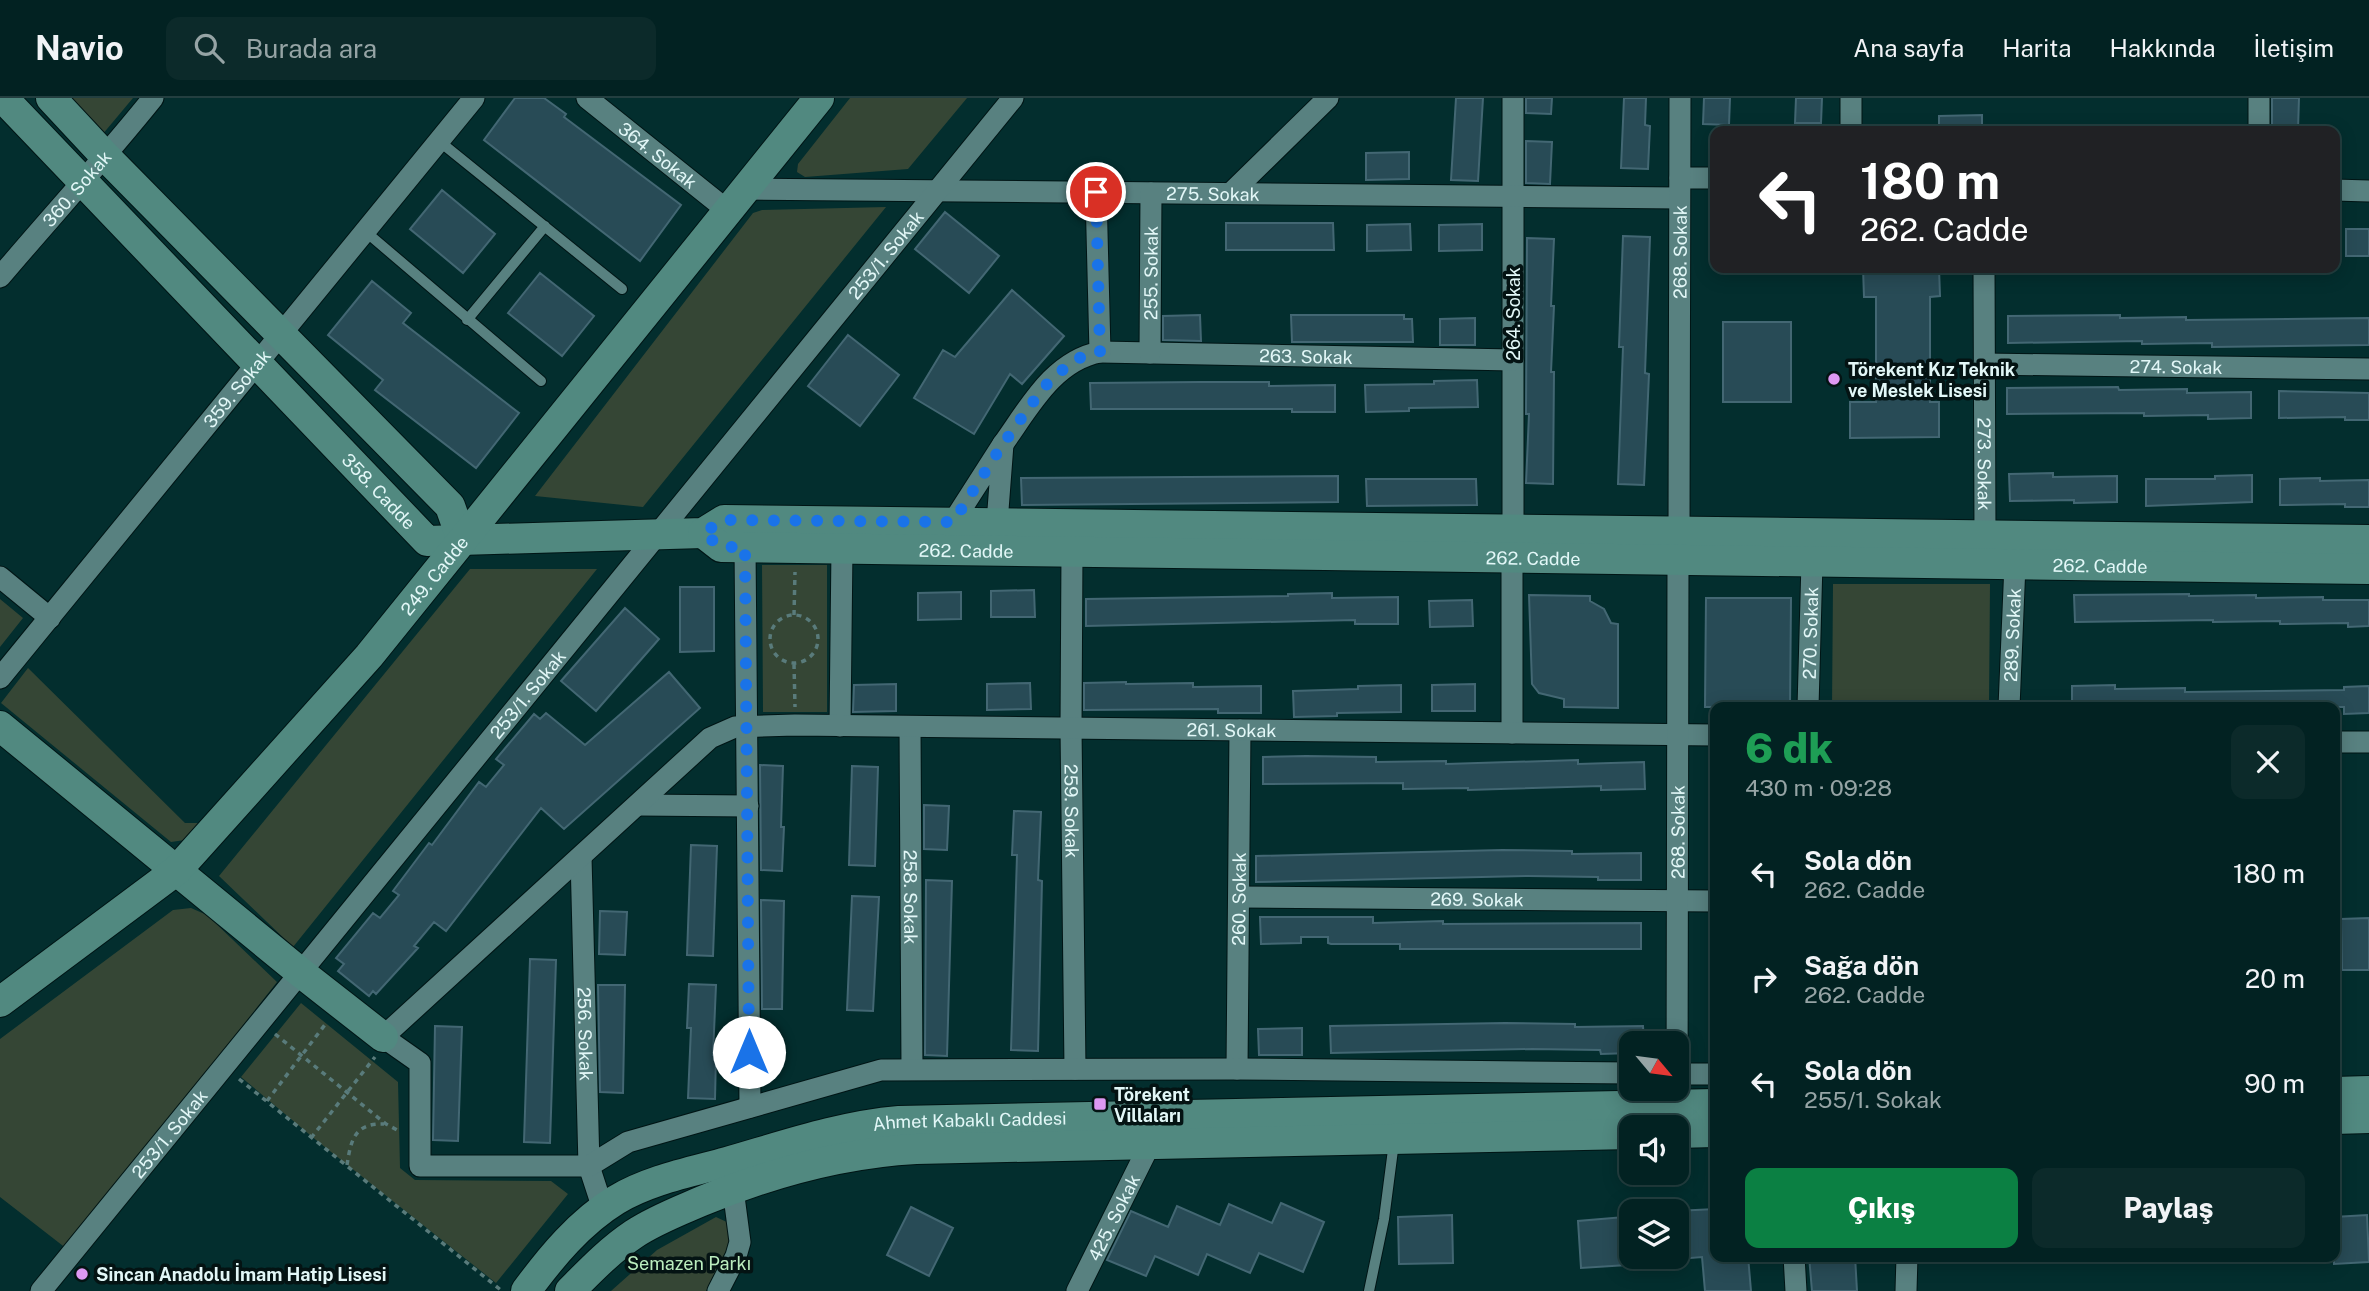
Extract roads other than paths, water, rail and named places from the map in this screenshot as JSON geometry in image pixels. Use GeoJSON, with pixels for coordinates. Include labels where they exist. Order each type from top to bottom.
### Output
{"type":"FeatureCollection","features":[{"type":"Feature","properties":{"kind":"street","name":"358. Cadde"},"geometry":{"type":"LineString","coordinates":[[3,98],[427,541],[462,541]]}},
{"type":"Feature","properties":{"kind":"street"},"geometry":{"type":"LineString","coordinates":[[51,98],[450,506],[462,541]]}},
{"type":"Feature","properties":{"kind":"street","name":"360. Sokak"},"geometry":{"type":"LineString","coordinates":[[0,277],[81,181],[106,157],[153,98]]}},
{"type":"Feature","properties":{"kind":"street","name":"359. Sokak"},"geometry":{"type":"LineString","coordinates":[[0,678],[474,98]]}},
{"type":"Feature","properties":{"kind":"street","name":"364. Sokak"},"geometry":{"type":"LineString","coordinates":[[587,98],[737,200]]}},
{"type":"Feature","properties":{"kind":"street","name":"249. Cadde"},"geometry":{"type":"LineString","coordinates":[[0,1003],[177,870],[369,656],[819,98]]}},
{"type":"Feature","properties":{"kind":"street","name":"253/1. Sokak"},"geometry":{"type":"LineString","coordinates":[[41,1291],[1013,98]]}},
{"type":"Feature","properties":{"kind":"street"},"geometry":{"type":"LineString","coordinates":[[1231,194],[1328,98]]}},
{"type":"Feature","properties":{"kind":"street","name":"264. Sokak"},"geometry":{"type":"LineString","coordinates":[[1512,733],[1513,98]]}},
{"type":"Feature","properties":{"kind":"street","name":"268. Sokak"},"geometry":{"type":"LineString","coordinates":[[1677,1031],[1679,98]]}},
{"type":"Feature","properties":{"kind":"street"},"geometry":{"type":"LineString","coordinates":[[1851,98],[1851,126]]}},
{"type":"Feature","properties":{"kind":"street"},"geometry":{"type":"LineString","coordinates":[[2259,98],[2259,126]]}},
{"type":"Feature","properties":{"kind":"street","name":"275. Sokak"},"geometry":{"type":"LineString","coordinates":[[737,200],[938,190],[1513,196],[1679,188],[1710,179]]}},
{"type":"Feature","properties":{"kind":"street"},"geometry":{"type":"LineString","coordinates":[[2340,190],[2369,191]]}},
{"type":"Feature","properties":{"kind":"street"},"geometry":{"type":"LineString","coordinates":[[953,522],[1043,388],[1058,372],[1078,359],[1100,352],[1096,192]]}},
{"type":"Feature","properties":{"kind":"street","name":"255. Sokak"},"geometry":{"type":"LineString","coordinates":[[1150,353],[1151,193]]}},
{"type":"Feature","properties":{"kind":"street","name":"273. Sokak"},"geometry":{"type":"LineString","coordinates":[[1984,273],[1984,535]]}},
{"type":"Feature","properties":{"kind":"street","name":"263. Sokak"},"geometry":{"type":"LineString","coordinates":[[1100,352],[1513,360]]}},
{"type":"Feature","properties":{"kind":"street","name":"274. Sokak"},"geometry":{"type":"LineString","coordinates":[[1984,364],[2369,369]]}},
{"type":"Feature","properties":{"kind":"street"},"geometry":{"type":"LineString","coordinates":[[997,523],[1003,444]]}},
{"type":"Feature","properties":{"kind":"street","name":"262. Cadde"},"geometry":{"type":"LineString","coordinates":[[462,541],[703,533],[724,520],[997,523],[1512,544],[1679,546],[1984,535],[2369,540]]}},
{"type":"Feature","properties":{"kind":"street","name":"262. Cadde"},"geometry":{"type":"LineString","coordinates":[[703,533],[721,547],[1072,552],[1512,544]]}},
{"type":"Feature","properties":{"kind":"street","name":"262. Cadde"},"geometry":{"type":"LineString","coordinates":[[1679,546],[1812,562],[2369,569]]}},
{"type":"Feature","properties":{"kind":"street"},"geometry":{"type":"LineString","coordinates":[[745,547],[750,1107]]}},
{"type":"Feature","properties":{"kind":"street"},"geometry":{"type":"LineString","coordinates":[[840,726],[842,548]]}},
{"type":"Feature","properties":{"kind":"street","name":"259. Sokak"},"geometry":{"type":"LineString","coordinates":[[1072,552],[1075,1069]]}},
{"type":"Feature","properties":{"kind":"street","name":"270. Sokak"},"geometry":{"type":"LineString","coordinates":[[1808,702],[1812,562]]}},
{"type":"Feature","properties":{"kind":"street","name":"289. Sokak"},"geometry":{"type":"LineString","coordinates":[[2009,702],[2015,564]]}},
{"type":"Feature","properties":{"kind":"street"},"geometry":{"type":"LineString","coordinates":[[0,577],[50,618]]}},
{"type":"Feature","properties":{"kind":"street","name":"261. Sokak"},"geometry":{"type":"LineString","coordinates":[[386,1038],[710,738],[729,728],[747,725],[795,725],[1710,735]]}},
{"type":"Feature","properties":{"kind":"street"},"geometry":{"type":"LineString","coordinates":[[0,726],[300,972],[420,1063],[420,1166],[589,1166],[628,1142],[870,1071],[1237,1069],[1619,1073]]}},
{"type":"Feature","properties":{"kind":"street","name":"258. Sokak"},"geometry":{"type":"LineString","coordinates":[[910,726],[912,1069]]}},
{"type":"Feature","properties":{"kind":"street","name":"260. Sokak"},"geometry":{"type":"LineString","coordinates":[[1237,1069],[1240,730]]}},
{"type":"Feature","properties":{"kind":"street"},"geometry":{"type":"LineString","coordinates":[[2340,742],[2369,742]]}},
{"type":"Feature","properties":{"kind":"street"},"geometry":{"type":"LineString","coordinates":[[638,805],[748,806]]}},
{"type":"Feature","properties":{"kind":"street","name":"256. Sokak"},"geometry":{"type":"LineString","coordinates":[[581,857],[589,1166],[603,1209]]}},
{"type":"Feature","properties":{"kind":"street","name":"269. Sokak"},"geometry":{"type":"LineString","coordinates":[[1239,897],[1710,901]]}},
{"type":"Feature","properties":{"kind":"street"},"geometry":{"type":"LineString","coordinates":[[1689,1074],[1710,1074]]}},
{"type":"Feature","properties":{"kind":"street"},"geometry":{"type":"LineString","coordinates":[[2340,1092],[2369,1091]]}},
{"type":"Feature","properties":{"kind":"street","name":"Ahmet Kabaklı Caddesi"},"geometry":{"type":"LineString","coordinates":[[1687,1115],[1710,1106]]}},
{"type":"Feature","properties":{"kind":"street"},"geometry":{"type":"LineString","coordinates":[[2340,1119],[2369,1118]]}},
{"type":"Feature","properties":{"kind":"street","name":"Ahmet Kabaklı Caddesi"},"geometry":{"type":"LineString","coordinates":[[526,1291],[569,1240],[603,1209],[631,1192],[677,1176],[824,1135],[884,1122],[1619,1119]]}},
{"type":"Feature","properties":{"kind":"street","name":"Ahmet Kabaklı Caddesi"},"geometry":{"type":"LineString","coordinates":[[1689,1123],[1710,1130]]}},
{"type":"Feature","properties":{"kind":"street","name":"Ahmet Kabaklı Caddesi"},"geometry":{"type":"LineString","coordinates":[[570,1291],[625,1240],[671,1214],[733,1189],[825,1162],[897,1150],[1619,1134]]}},
{"type":"Feature","properties":{"kind":"street","name":"425. Sokak"},"geometry":{"type":"LineString","coordinates":[[1077,1291],[1150,1144]]}},
{"type":"Feature","properties":{"kind":"street"},"geometry":{"type":"LineString","coordinates":[[718,1291],[740,1242],[733,1189]]}},
{"type":"Feature","properties":{"kind":"street"},"geometry":{"type":"LineString","coordinates":[[603,1209],[625,1240]]}},
{"type":"Feature","properties":{"kind":"street"},"geometry":{"type":"LineString","coordinates":[[1794,1262],[1796,1291]]}},
{"type":"Feature","properties":{"kind":"street"},"geometry":{"type":"LineString","coordinates":[[1906,1291],[1907,1262]]}},
{"type":"Feature","properties":{"kind":"lane"},"geometry":{"type":"LineString","coordinates":[[439,141],[622,289]]}},
{"type":"Feature","properties":{"kind":"lane"},"geometry":{"type":"LineString","coordinates":[[467,320],[545,226]]}},
{"type":"Feature","properties":{"kind":"lane"},"geometry":{"type":"LineString","coordinates":[[366,232],[541,381]]}},
{"type":"Feature","properties":{"kind":"lane"},"geometry":{"type":"LineString","coordinates":[[1369,1291],[1384,1219],[1394,1139]]}},
{"type":"Feature","properties":{"kind":"place","name":"Törekent Kız Teknik ve Meslek Lisesi"},"geometry":{"type":"Point","coordinates":[1834,379]}},
{"type":"Feature","properties":{"kind":"place","name":"Törekent Villaları"},"geometry":{"type":"Point","coordinates":[1100,1104]}},
{"type":"Feature","properties":{"kind":"place","name":"Sincan Anadolu İmam Hatip Lisesi"},"geometry":{"type":"Point","coordinates":[82,1274]}},
{"type":"Feature","properties":{"kind":"park label","name":"Semazen Parkı"},"geometry":{"type":"Point","coordinates":[689,1263]}}]}
